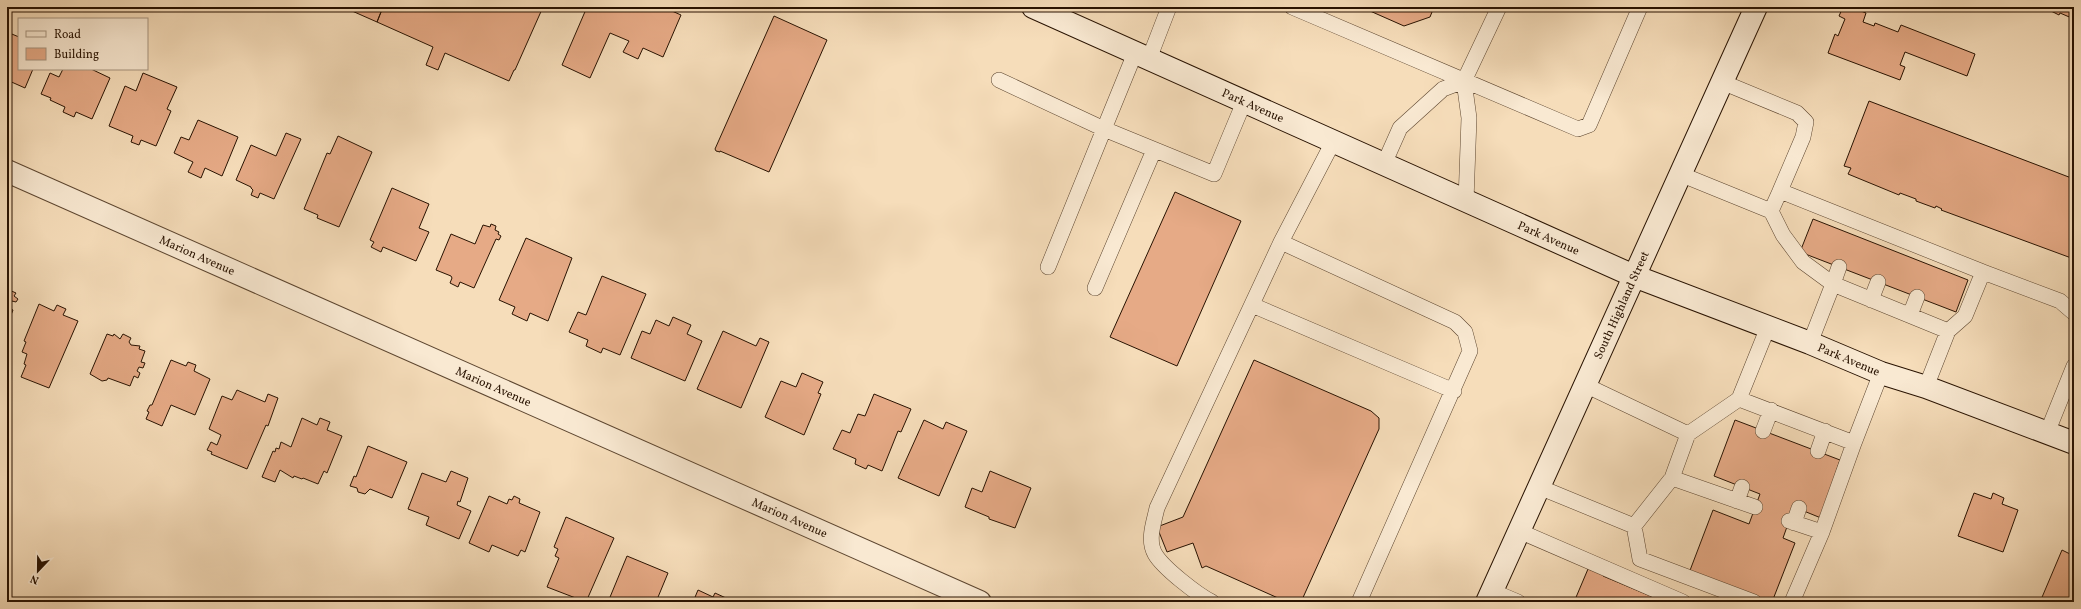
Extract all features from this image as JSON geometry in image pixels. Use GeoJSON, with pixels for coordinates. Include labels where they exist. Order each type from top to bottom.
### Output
{"type":"FeatureCollection","features":[{"type":"Feature","properties":{"kind":"main road","name":"Park Avenue"},"geometry":{"type":"LineString","coordinates":[[1034,7],[1062,13],[1142,56],[1634,276],[1810,343],[1881,373],[1926,387],[2074,443]]}},
{"type":"Feature","properties":{"kind":"main road","name":"South Highland Street"},"geometry":{"type":"LineString","coordinates":[[1490,596],[1722,82],[1749,9]]}},
{"type":"Feature","properties":{"kind":"main road","name":"Marion Avenue"},"geometry":{"type":"LineString","coordinates":[[7,171],[980,602]]}},
{"type":"Feature","properties":{"kind":"lane"},"geometry":{"type":"LineString","coordinates":[[1048,267],[1104,129],[1168,7]]}},
{"type":"Feature","properties":{"kind":"lane"},"geometry":{"type":"LineString","coordinates":[[1292,7],[1578,129],[1589,125],[1640,7]]}},
{"type":"Feature","properties":{"kind":"lane"},"geometry":{"type":"LineString","coordinates":[[1466,201],[1469,118],[1464,81],[1499,7]]}},
{"type":"Feature","properties":{"kind":"lane"},"geometry":{"type":"LineString","coordinates":[[998,80],[1104,129],[1214,174],[1244,102]]}},
{"type":"Feature","properties":{"kind":"lane"},"geometry":{"type":"LineString","coordinates":[[1384,164],[1400,128],[1443,89],[1464,81]]}},
{"type":"Feature","properties":{"kind":"lane"},"geometry":{"type":"LineString","coordinates":[[1722,82],[1797,113],[1806,122],[1803,137],[1771,211]]}},
{"type":"Feature","properties":{"kind":"lane"},"geometry":{"type":"LineString","coordinates":[[1212,602],[1176,576],[1155,554],[1151,534],[1157,508],[1281,242],[1333,142]]}},
{"type":"Feature","properties":{"kind":"lane"},"geometry":{"type":"LineString","coordinates":[[1095,288],[1154,150]]}},
{"type":"Feature","properties":{"kind":"lane"},"geometry":{"type":"LineString","coordinates":[[1680,174],[1771,211],[1783,235],[1803,262],[1833,284],[1948,331]]}},
{"type":"Feature","properties":{"kind":"lane"},"geometry":{"type":"LineString","coordinates":[[1780,191],[1854,228],[1932,258],[1983,272],[2060,301],[2074,313]]}},
{"type":"Feature","properties":{"kind":"lane"},"geometry":{"type":"LineString","coordinates":[[1281,242],[1455,322],[1465,332],[1470,351],[1454,391],[1359,602]]}},
{"type":"Feature","properties":{"kind":"lane"},"geometry":{"type":"LineString","coordinates":[[1810,343],[1839,267]]}},
{"type":"Feature","properties":{"kind":"lane"},"geometry":{"type":"LineString","coordinates":[[1926,387],[1948,331],[1965,316],[1983,272]]}},
{"type":"Feature","properties":{"kind":"lane"},"geometry":{"type":"LineString","coordinates":[[1871,300],[1878,282]]}},
{"type":"Feature","properties":{"kind":"lane"},"geometry":{"type":"LineString","coordinates":[[1910,315],[1917,297]]}},
{"type":"Feature","properties":{"kind":"lane"},"geometry":{"type":"LineString","coordinates":[[1252,305],[1454,391]]}},
{"type":"Feature","properties":{"kind":"lane"},"geometry":{"type":"LineString","coordinates":[[1754,602],[1640,559],[1634,526],[1672,478],[1688,434],[1739,399],[1768,327]]}},
{"type":"Feature","properties":{"kind":"lane"},"geometry":{"type":"LineString","coordinates":[[2047,433],[2074,366]]}},
{"type":"Feature","properties":{"kind":"lane"},"geometry":{"type":"LineString","coordinates":[[1792,602],[1822,532],[1881,373]]}},
{"type":"Feature","properties":{"kind":"lane"},"geometry":{"type":"LineString","coordinates":[[1585,385],[1688,434]]}},
{"type":"Feature","properties":{"kind":"lane"},"geometry":{"type":"LineString","coordinates":[[1739,399],[1854,443]]}},
{"type":"Feature","properties":{"kind":"lane"},"geometry":{"type":"LineString","coordinates":[[1763,431],[1771,410]]}},
{"type":"Feature","properties":{"kind":"lane"},"geometry":{"type":"LineString","coordinates":[[1818,451],[1825,431]]}},
{"type":"Feature","properties":{"kind":"lane"},"geometry":{"type":"LineString","coordinates":[[1672,478],[1740,494],[1755,507]]}},
{"type":"Feature","properties":{"kind":"lane"},"geometry":{"type":"LineString","coordinates":[[1539,487],[1634,526]]}},
{"type":"Feature","properties":{"kind":"lane"},"geometry":{"type":"LineString","coordinates":[[1799,508],[1791,522],[1822,532]]}},
{"type":"Feature","properties":{"kind":"lane"},"geometry":{"type":"LineString","coordinates":[[1519,531],[1683,602]]}},
{"type":"Feature","properties":{"kind":"lane"},"geometry":{"type":"LineString","coordinates":[[1490,596],[1518,602]]}},
{"type":"Feature","properties":{"kind":"building"},"geometry":{"type":"Polygon","coordinates":[[[343,7],[383,7],[377,22],[343,7]]]}},
{"type":"Feature","properties":{"kind":"building"},"geometry":{"type":"Polygon","coordinates":[[[383,7],[543,7],[509,81],[445,53],[438,70],[426,65],[433,47],[377,22],[383,7]]]}},
{"type":"Feature","properties":{"kind":"building"},"geometry":{"type":"Polygon","coordinates":[[[587,7],[663,7],[681,15],[663,57],[643,48],[638,59],[623,52],[629,41],[610,33],[590,78],[562,65],[587,7]]]}},
{"type":"Feature","properties":{"kind":"building"},"geometry":{"type":"Polygon","coordinates":[[[1361,7],[1434,7],[1430,17],[1404,26],[1361,7]]]}},
{"type":"Feature","properties":{"kind":"building"},"geometry":{"type":"Polygon","coordinates":[[[1843,7],[1851,7],[1866,13],[1863,22],[1874,26],[1875,23],[1898,32],[1901,25],[1975,54],[1967,76],[1905,52],[1900,65],[1905,67],[1900,80],[1828,53],[1835,34],[1838,36],[1845,19],[1839,16],[1843,7]]]}},
{"type":"Feature","properties":{"kind":"building"},"geometry":{"type":"Polygon","coordinates":[[[2043,7],[2074,7],[2074,19],[2060,13],[2059,15],[2043,7]]]}},
{"type":"Feature","properties":{"kind":"building"},"geometry":{"type":"Polygon","coordinates":[[[774,16],[827,40],[769,172],[720,151],[716,151],[715,149],[774,16]]]}},
{"type":"Feature","properties":{"kind":"building"},"geometry":{"type":"Polygon","coordinates":[[[7,32],[18,37],[18,70],[33,70],[25,88],[7,80],[7,32]]]}},
{"type":"Feature","properties":{"kind":"building"},"geometry":{"type":"Polygon","coordinates":[[[62,70],[93,70],[110,78],[92,119],[76,112],[74,117],[63,112],[65,107],[50,100],[51,98],[41,94],[50,73],[59,77],[62,70]]]}},
{"type":"Feature","properties":{"kind":"building"},"geometry":{"type":"Polygon","coordinates":[[[143,73],[177,87],[167,109],[171,111],[156,146],[141,140],[139,145],[131,142],[133,136],[109,126],[125,86],[136,91],[143,73]]]}},
{"type":"Feature","properties":{"kind":"building"},"geometry":{"type":"Polygon","coordinates":[[[1869,101],[2074,179],[2074,259],[1941,210],[1942,209],[1936,206],[1935,208],[1900,193],[1899,195],[1848,174],[1851,168],[1844,166],[1869,101]]]}},
{"type":"Feature","properties":{"kind":"building"},"geometry":{"type":"Polygon","coordinates":[[[198,120],[238,137],[222,176],[205,168],[201,178],[188,172],[193,162],[174,153],[181,137],[189,140],[198,120]]]}},
{"type":"Feature","properties":{"kind":"building"},"geometry":{"type":"Polygon","coordinates":[[[286,133],[301,139],[274,199],[260,193],[258,198],[251,195],[253,190],[251,187],[236,180],[251,145],[276,156],[286,133]]]}},
{"type":"Feature","properties":{"kind":"building"},"geometry":{"type":"Polygon","coordinates":[[[338,136],[372,152],[339,227],[317,218],[318,215],[304,209],[327,153],[330,154],[338,136]]]}},
{"type":"Feature","properties":{"kind":"building"},"geometry":{"type":"Polygon","coordinates":[[[392,188],[429,204],[419,228],[429,232],[416,261],[383,247],[381,252],[371,247],[374,242],[370,240],[392,188]]]}},
{"type":"Feature","properties":{"kind":"building"},"geometry":{"type":"Polygon","coordinates":[[[1175,192],[1241,221],[1177,366],[1110,337],[1175,192]]]}},
{"type":"Feature","properties":{"kind":"building"},"geometry":{"type":"Polygon","coordinates":[[[1813,219],[1968,280],[1956,312],[1800,252],[1813,219]]]}},
{"type":"Feature","properties":{"kind":"building"},"geometry":{"type":"Polygon","coordinates":[[[491,224],[496,226],[495,230],[499,232],[498,234],[501,236],[499,240],[496,239],[474,288],[460,282],[458,287],[450,283],[452,278],[451,276],[436,270],[451,234],[475,244],[483,225],[490,227],[491,224]]]}},
{"type":"Feature","properties":{"kind":"building"},"geometry":{"type":"Polygon","coordinates":[[[526,238],[572,258],[548,321],[530,313],[527,321],[512,314],[515,307],[499,300],[526,238]]]}},
{"type":"Feature","properties":{"kind":"building"},"geometry":{"type":"Polygon","coordinates":[[[602,276],[646,294],[620,355],[603,348],[601,353],[586,346],[588,340],[569,332],[578,312],[586,315],[602,276]]]}},
{"type":"Feature","properties":{"kind":"building"},"geometry":{"type":"Polygon","coordinates":[[[7,289],[16,293],[14,296],[18,299],[16,302],[12,301],[9,308],[13,310],[11,315],[7,314],[7,289]]]}},
{"type":"Feature","properties":{"kind":"building"},"geometry":{"type":"Polygon","coordinates":[[[39,304],[54,311],[57,305],[66,309],[63,315],[78,321],[49,388],[21,377],[26,365],[24,364],[27,354],[22,352],[26,342],[24,341],[39,304]]]}},
{"type":"Feature","properties":{"kind":"building"},"geometry":{"type":"Polygon","coordinates":[[[673,317],[691,325],[687,334],[702,341],[685,381],[631,358],[642,331],[650,334],[656,320],[669,326],[673,317]]]}},
{"type":"Feature","properties":{"kind":"building"},"geometry":{"type":"Polygon","coordinates":[[[723,331],[756,346],[760,338],[769,342],[741,408],[697,389],[723,331]]]}},
{"type":"Feature","properties":{"kind":"building"},"geometry":{"type":"Polygon","coordinates":[[[107,334],[113,336],[114,334],[120,339],[123,334],[131,338],[129,342],[131,345],[140,346],[139,349],[145,351],[141,362],[145,363],[143,368],[139,367],[137,371],[140,373],[138,378],[134,376],[130,386],[108,378],[107,380],[102,381],[90,374],[107,334]]]}},
{"type":"Feature","properties":{"kind":"building"},"geometry":{"type":"Polygon","coordinates":[[[171,360],[186,366],[188,362],[196,365],[194,371],[210,379],[195,415],[171,405],[162,426],[146,419],[149,412],[147,411],[150,405],[152,405],[171,360]]]}},
{"type":"Feature","properties":{"kind":"building"},"geometry":{"type":"Polygon","coordinates":[[[1254,360],[1371,411],[1379,418],[1379,429],[1301,602],[1287,602],[1206,566],[1202,568],[1193,543],[1167,552],[1157,527],[1183,517],[1254,360]]]}},
{"type":"Feature","properties":{"kind":"building"},"geometry":{"type":"Polygon","coordinates":[[[802,373],[823,382],[818,393],[821,394],[804,435],[765,417],[781,381],[796,387],[802,373]]]}},
{"type":"Feature","properties":{"kind":"building"},"geometry":{"type":"Polygon","coordinates":[[[237,390],[265,402],[268,394],[278,398],[268,426],[266,425],[247,469],[211,454],[212,452],[207,450],[211,442],[217,445],[221,435],[209,429],[222,396],[232,400],[237,390]]]}},
{"type":"Feature","properties":{"kind":"building"},"geometry":{"type":"Polygon","coordinates":[[[874,394],[911,409],[901,432],[898,431],[882,471],[868,465],[866,469],[855,464],[856,459],[833,449],[842,430],[850,433],[858,414],[865,416],[874,394]]]}},
{"type":"Feature","properties":{"kind":"building"},"geometry":{"type":"Polygon","coordinates":[[[302,418],[317,425],[320,418],[330,422],[327,430],[342,436],[327,473],[324,471],[318,484],[303,478],[294,476],[293,478],[280,470],[275,482],[262,477],[273,451],[275,452],[276,448],[279,449],[281,442],[291,447],[302,418]]]}},
{"type":"Feature","properties":{"kind":"building"},"geometry":{"type":"Polygon","coordinates":[[[924,420],[943,429],[946,422],[967,431],[939,496],[898,478],[924,420]]]}},
{"type":"Feature","properties":{"kind":"building"},"geometry":{"type":"Polygon","coordinates":[[[1735,420],[1840,460],[1821,518],[1794,507],[1783,538],[1795,543],[1772,602],[1765,602],[1689,573],[1713,510],[1749,524],[1760,494],[1714,476],[1735,420]]]}},
{"type":"Feature","properties":{"kind":"building"},"geometry":{"type":"Polygon","coordinates":[[[368,446],[407,462],[392,498],[370,489],[365,494],[358,492],[357,488],[350,486],[354,476],[356,477],[368,446]]]}},
{"type":"Feature","properties":{"kind":"building"},"geometry":{"type":"Polygon","coordinates":[[[451,471],[468,478],[460,502],[458,501],[457,505],[471,511],[459,539],[426,525],[429,517],[408,509],[422,473],[446,482],[451,471]]]}},
{"type":"Feature","properties":{"kind":"building"},"geometry":{"type":"Polygon","coordinates":[[[990,471],[1031,488],[1015,528],[989,519],[989,517],[965,507],[972,488],[982,492],[990,471]]]}},
{"type":"Feature","properties":{"kind":"building"},"geometry":{"type":"Polygon","coordinates":[[[1974,493],[1991,499],[1993,493],[2004,498],[2002,504],[2018,510],[2003,552],[1958,536],[1974,493]]]}},
{"type":"Feature","properties":{"kind":"building"},"geometry":{"type":"Polygon","coordinates":[[[489,496],[507,504],[509,499],[512,500],[514,496],[520,499],[519,503],[540,512],[525,552],[521,550],[518,556],[492,545],[489,552],[469,543],[489,496]]]}},
{"type":"Feature","properties":{"kind":"building"},"geometry":{"type":"Polygon","coordinates":[[[566,517],[614,538],[586,602],[547,587],[559,558],[555,556],[558,549],[554,547],[566,517]]]}},
{"type":"Feature","properties":{"kind":"building"},"geometry":{"type":"Polygon","coordinates":[[[2062,550],[2074,556],[2074,602],[2040,602],[2062,550]]]}},
{"type":"Feature","properties":{"kind":"building"},"geometry":{"type":"Polygon","coordinates":[[[627,556],[668,573],[656,602],[608,602],[627,556]]]}},
{"type":"Feature","properties":{"kind":"building"},"geometry":{"type":"Polygon","coordinates":[[[1588,569],[1604,574],[1603,576],[1665,602],[1574,602],[1588,569]]]}},
{"type":"Feature","properties":{"kind":"building"},"geometry":{"type":"Polygon","coordinates":[[[698,590],[713,597],[715,593],[726,598],[725,601],[727,602],[693,602],[698,590]]]}}]}
